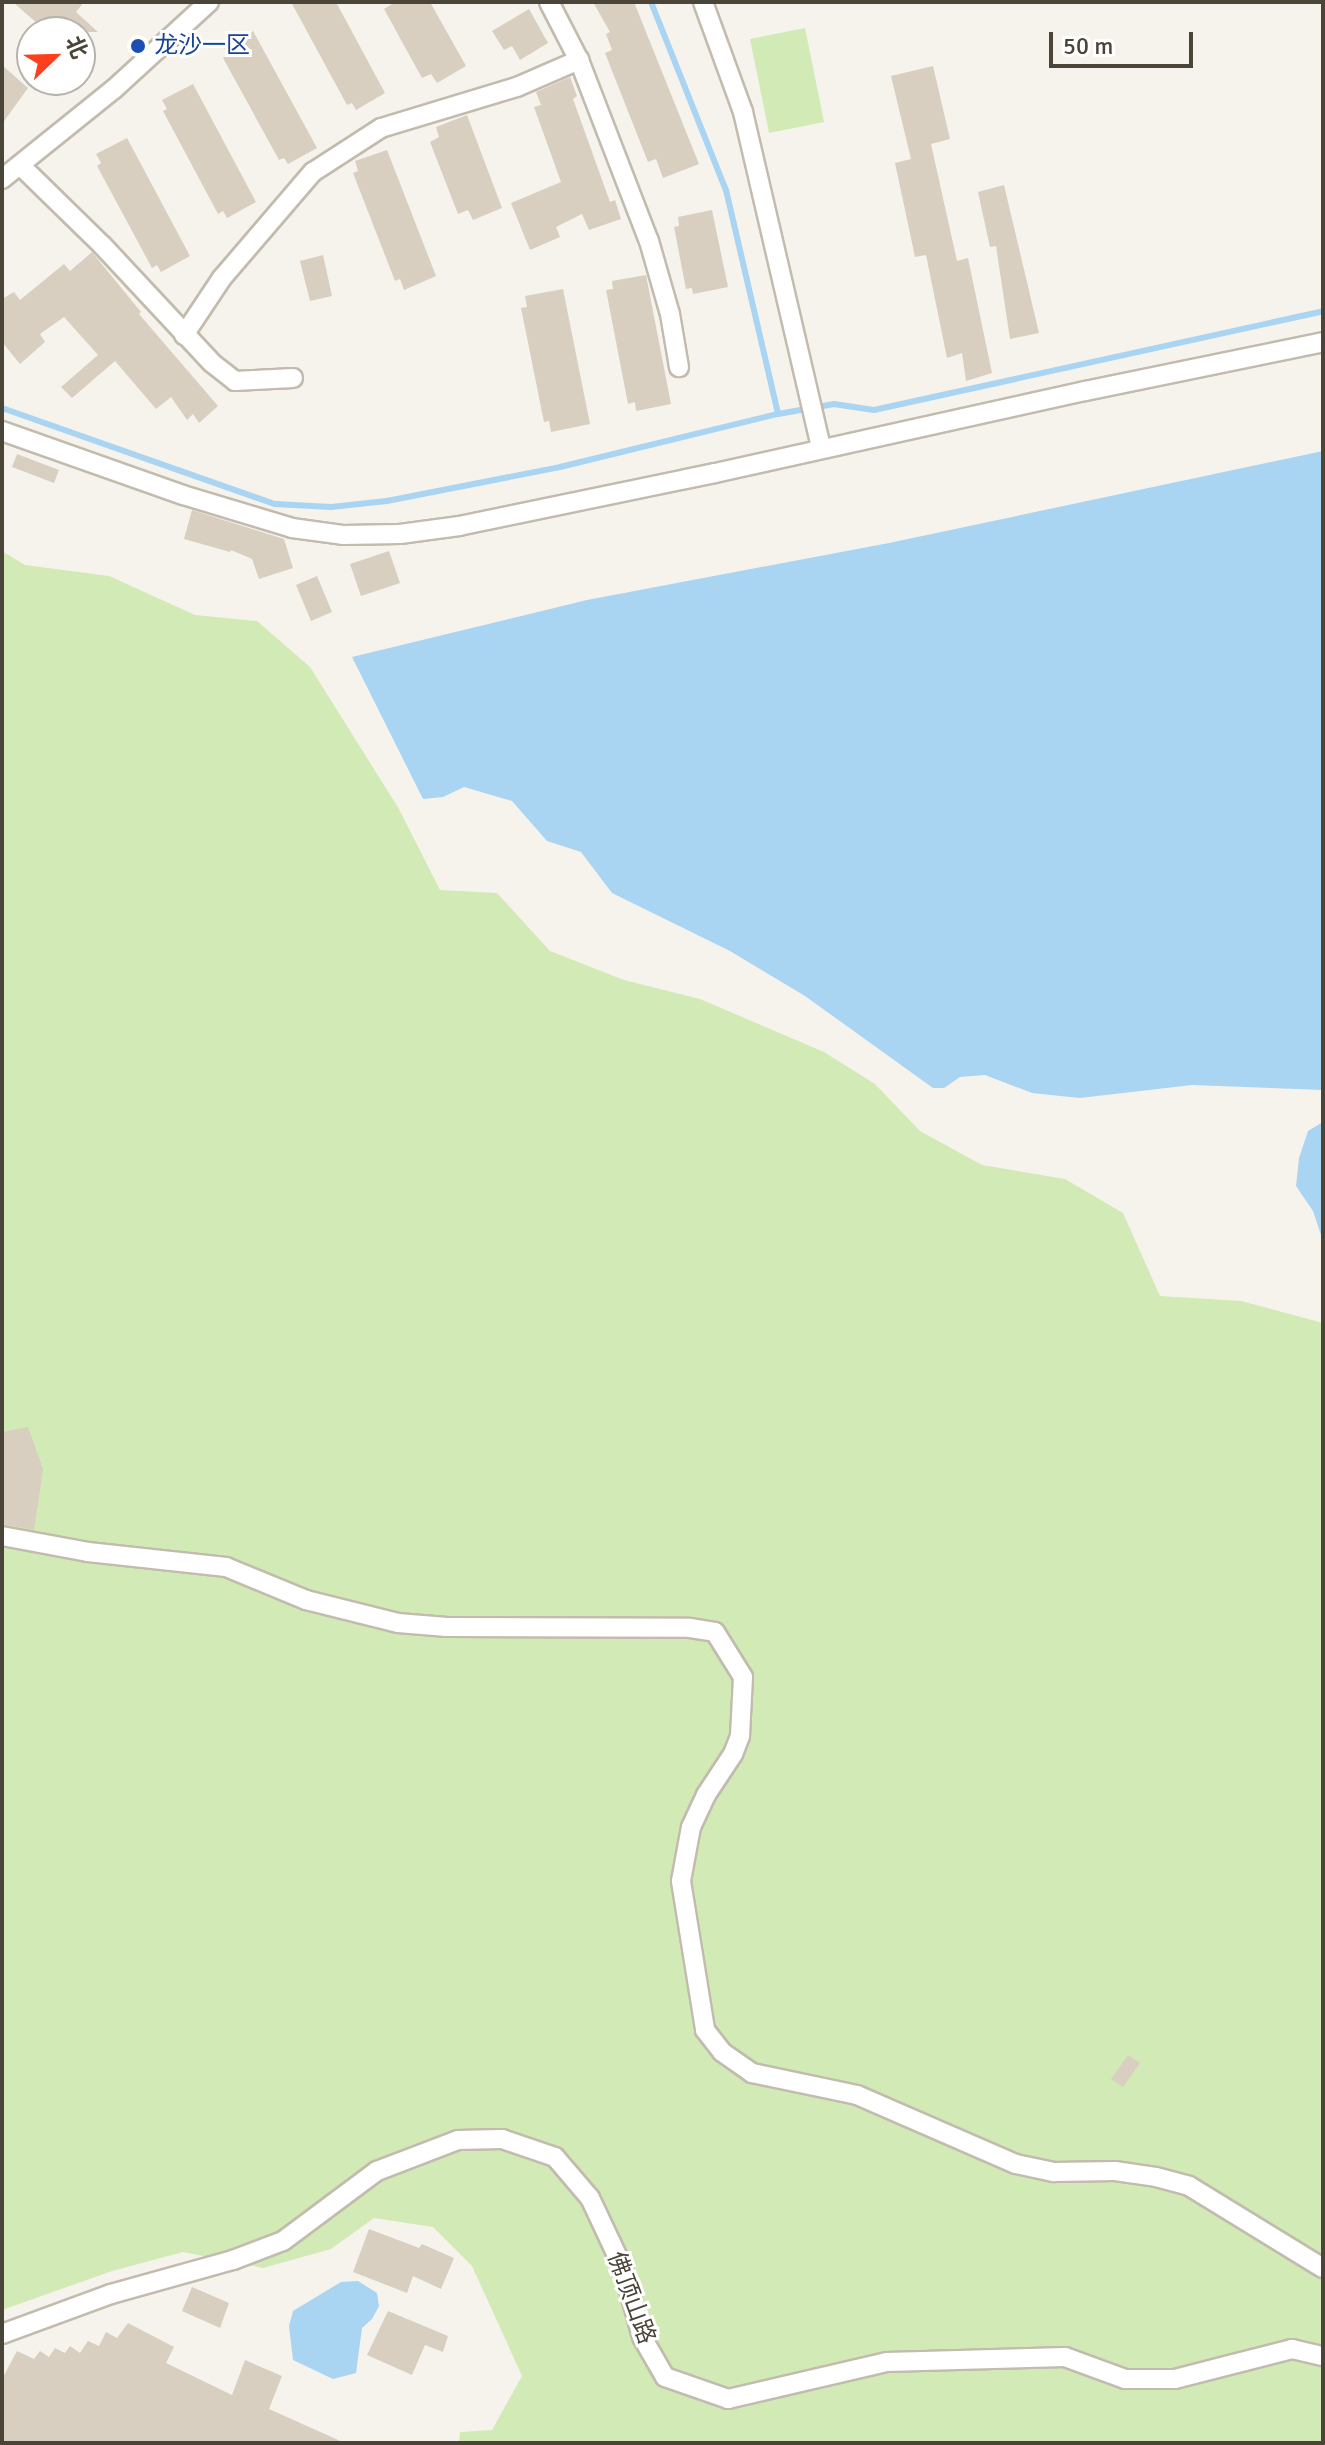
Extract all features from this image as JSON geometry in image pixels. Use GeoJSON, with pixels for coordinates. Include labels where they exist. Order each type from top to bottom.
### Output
{"type":"FeatureCollection","features":[{"type":"Feature","properties":{"kind":"street"},"geometry":{"type":"LineString","coordinates":[[2,179],[114,89],[209,2]]}},
{"type":"Feature","properties":{"kind":"street"},"geometry":{"type":"LineString","coordinates":[[549,2],[579,60],[649,241],[670,314],[679,367]]}},
{"type":"Feature","properties":{"kind":"street"},"geometry":{"type":"LineString","coordinates":[[703,2],[743,112],[821,448]]}},
{"type":"Feature","properties":{"kind":"street"},"geometry":{"type":"LineString","coordinates":[[184,335],[222,278],[313,172],[381,128],[517,87],[579,60]]}},
{"type":"Feature","properties":{"kind":"street"},"geometry":{"type":"LineString","coordinates":[[20,165],[102,245],[184,335],[235,381],[293,378]]}},
{"type":"Feature","properties":{"kind":"street"},"geometry":{"type":"LineString","coordinates":[[2,431],[292,528],[343,535],[400,534],[459,526],[1323,342]]}},
{"type":"Feature","properties":{"kind":"street"},"geometry":{"type":"LineString","coordinates":[[2,1536],[148,1560],[226,1567],[306,1600],[398,1623],[447,1627],[690,1628],[715,1632],[743,1677],[740,1736],[691,1827],[681,1881],[705,2030],[722,2052],[752,2073],[857,2095],[959,2142],[1016,2164],[1054,2172],[1129,2173],[1189,2186],[1323,2268]]}},
{"type":"Feature","properties":{"kind":"street","name":"佛顶山路"},"geometry":{"type":"LineString","coordinates":[[2,2334],[111,2294],[233,2260],[283,2241],[377,2171],[458,2140],[502,2139],[555,2157],[590,2198],[623,2268],[642,2337],[665,2377],[728,2399],[887,2362],[1065,2357],[1125,2379],[1175,2379],[1292,2349],[1323,2356]]}},
{"type":"Feature","properties":{"kind":"green space"},"geometry":{"type":"Polygon","coordinates":[[[805,28],[824,122],[769,133],[750,39],[805,28]]]}},
{"type":"Feature","properties":{"kind":"green space"},"geometry":{"type":"Polygon","coordinates":[[[2,551],[25,565],[109,576],[195,615],[257,621],[310,667],[399,809],[440,890],[497,893],[550,951],[624,980],[700,999],[824,1052],[875,1084],[920,1131],[982,1165],[1065,1179],[1123,1213],[1160,1296],[1241,1301],[1323,1323],[1323,2443],[459,2443],[460,2432],[492,2430],[522,2376],[472,2266],[433,2227],[374,2218],[331,2249],[263,2268],[183,2252],[112,2271],[2,2310],[2,551]]]}},
{"type":"Feature","properties":{"kind":"water"},"geometry":{"type":"Polygon","coordinates":[[[1323,451],[1323,1090],[1192,1085],[1080,1098],[1032,1093],[985,1075],[960,1077],[944,1088],[933,1088],[805,996],[730,951],[612,893],[581,852],[547,841],[512,801],[464,787],[443,797],[423,799],[352,657],[587,600],[889,543],[1323,451]]]}},
{"type":"Feature","properties":{"kind":"water"},"geometry":{"type":"Polygon","coordinates":[[[1323,1122],[1323,1241],[1313,1211],[1296,1186],[1299,1158],[1308,1131],[1323,1122]]]}},
{"type":"Feature","properties":{"kind":"water"},"geometry":{"type":"Polygon","coordinates":[[[358,2281],[377,2293],[379,2306],[372,2319],[362,2328],[356,2373],[333,2379],[293,2360],[289,2326],[293,2311],[341,2282],[358,2281]]]}},
{"type":"Feature","properties":{"kind":"building"},"geometry":{"type":"Polygon","coordinates":[[[13,2],[84,2],[76,12],[80,16],[29,16],[13,2]]]}},
{"type":"Feature","properties":{"kind":"building"},"geometry":{"type":"Polygon","coordinates":[[[291,2],[336,2],[385,93],[356,110],[352,103],[347,105],[291,2]]]}},
{"type":"Feature","properties":{"kind":"building"},"geometry":{"type":"Polygon","coordinates":[[[395,2],[430,2],[466,66],[437,83],[431,74],[422,78],[384,9],[395,2]]]}},
{"type":"Feature","properties":{"kind":"building"},"geometry":{"type":"Polygon","coordinates":[[[593,2],[634,2],[699,164],[663,178],[656,159],[648,162],[605,53],[612,50],[606,34],[610,32],[593,2]]]}},
{"type":"Feature","properties":{"kind":"building"},"geometry":{"type":"Polygon","coordinates":[[[529,9],[548,43],[520,60],[512,46],[504,50],[492,31],[529,9]]]}},
{"type":"Feature","properties":{"kind":"building"},"geometry":{"type":"Polygon","coordinates":[[[253,31],[317,148],[288,164],[284,158],[279,160],[223,58],[228,55],[223,46],[253,31]]]}},
{"type":"Feature","properties":{"kind":"building"},"geometry":{"type":"Polygon","coordinates":[[[2,65],[16,77],[16,96],[22,96],[2,124],[2,65]]]}},
{"type":"Feature","properties":{"kind":"building"},"geometry":{"type":"Polygon","coordinates":[[[933,66],[950,139],[931,144],[957,261],[968,258],[992,373],[966,381],[962,353],[947,358],[926,255],[915,257],[895,163],[911,159],[891,76],[933,66]]]}},
{"type":"Feature","properties":{"kind":"building"},"geometry":{"type":"Polygon","coordinates":[[[570,77],[577,96],[573,99],[610,202],[615,200],[621,219],[589,230],[582,214],[556,227],[560,237],[530,250],[511,203],[561,182],[534,107],[541,105],[536,92],[570,77]]]}},
{"type":"Feature","properties":{"kind":"building"},"geometry":{"type":"Polygon","coordinates":[[[193,84],[256,202],[227,218],[223,211],[218,214],[163,111],[167,109],[162,100],[193,84]]]}},
{"type":"Feature","properties":{"kind":"building"},"geometry":{"type":"Polygon","coordinates":[[[467,115],[502,208],[473,220],[468,210],[458,214],[430,142],[439,137],[436,127],[467,115]]]}},
{"type":"Feature","properties":{"kind":"building"},"geometry":{"type":"Polygon","coordinates":[[[127,138],[190,256],[161,272],[157,265],[152,268],[97,166],[101,163],[96,154],[127,138]]]}},
{"type":"Feature","properties":{"kind":"building"},"geometry":{"type":"Polygon","coordinates":[[[387,150],[436,276],[404,290],[400,279],[395,281],[353,173],[358,171],[355,161],[387,150]]]}},
{"type":"Feature","properties":{"kind":"building"},"geometry":{"type":"Polygon","coordinates":[[[1004,185],[1039,333],[1010,339],[996,246],[990,247],[978,192],[1004,185]]]}},
{"type":"Feature","properties":{"kind":"building"},"geometry":{"type":"Polygon","coordinates":[[[712,210],[728,287],[693,294],[692,288],[686,289],[674,227],[679,226],[678,217],[712,210]]]}},
{"type":"Feature","properties":{"kind":"building"},"geometry":{"type":"Polygon","coordinates":[[[92,252],[141,312],[139,314],[218,406],[199,423],[193,414],[187,420],[171,397],[156,409],[115,361],[72,398],[61,387],[98,355],[64,317],[40,334],[45,342],[20,364],[2,342],[2,299],[14,292],[20,300],[64,264],[70,271],[92,252]]]}},
{"type":"Feature","properties":{"kind":"building"},"geometry":{"type":"Polygon","coordinates":[[[323,255],[332,296],[310,301],[300,261],[323,255]]]}},
{"type":"Feature","properties":{"kind":"building"},"geometry":{"type":"Polygon","coordinates":[[[646,275],[671,404],[636,411],[635,402],[628,404],[606,290],[613,289],[612,281],[646,275]]]}},
{"type":"Feature","properties":{"kind":"building"},"geometry":{"type":"Polygon","coordinates":[[[563,289],[590,424],[551,432],[549,421],[544,422],[521,308],[527,307],[525,296],[563,289]]]}},
{"type":"Feature","properties":{"kind":"building"},"geometry":{"type":"Polygon","coordinates":[[[17,454],[59,470],[54,483],[12,467],[17,454]]]}},
{"type":"Feature","properties":{"kind":"building"},"geometry":{"type":"Polygon","coordinates":[[[192,510],[284,539],[293,568],[259,579],[252,559],[231,550],[184,539],[192,510]]]}},
{"type":"Feature","properties":{"kind":"building"},"geometry":{"type":"Polygon","coordinates":[[[389,551],[400,583],[361,596],[350,564],[389,551]]]}},
{"type":"Feature","properties":{"kind":"building"},"geometry":{"type":"Polygon","coordinates":[[[317,576],[332,612],[311,621],[296,585],[317,576]]]}},
{"type":"Feature","properties":{"kind":"building"},"geometry":{"type":"Polygon","coordinates":[[[28,1427],[43,1469],[34,1530],[2,1524],[2,1432],[28,1427]]]}},
{"type":"Feature","properties":{"kind":"building"},"geometry":{"type":"Polygon","coordinates":[[[1128,2055],[1140,2063],[1123,2087],[1111,2079],[1128,2055]]]}},
{"type":"Feature","properties":{"kind":"building"},"geometry":{"type":"Polygon","coordinates":[[[369,2229],[419,2248],[422,2244],[454,2258],[441,2289],[413,2276],[407,2293],[353,2272],[369,2229]]]}},
{"type":"Feature","properties":{"kind":"building"},"geometry":{"type":"Polygon","coordinates":[[[192,2287],[229,2303],[220,2328],[182,2311],[192,2287]]]}},
{"type":"Feature","properties":{"kind":"building"},"geometry":{"type":"Polygon","coordinates":[[[388,2311],[448,2336],[443,2352],[425,2345],[412,2375],[367,2355],[388,2311]]]}},
{"type":"Feature","properties":{"kind":"building"},"geometry":{"type":"Polygon","coordinates":[[[128,2323],[174,2347],[166,2363],[232,2395],[245,2360],[282,2376],[269,2409],[345,2443],[2,2443],[2,2379],[17,2351],[34,2359],[40,2351],[49,2357],[55,2348],[65,2353],[70,2346],[80,2353],[88,2341],[99,2346],[106,2332],[117,2338],[128,2323]]]}},
{"type":"Feature","properties":{"kind":"waterway"},"geometry":{"type":"LineString","coordinates":[[651,2],[726,190],[778,414]]}},
{"type":"Feature","properties":{"kind":"waterway"},"geometry":{"type":"LineString","coordinates":[[2,408],[275,504],[331,507],[387,501],[560,467],[778,414],[834,404],[874,410],[1323,311]]}},
{"type":"Feature","properties":{"kind":"place","name":"龙沙一区"},"geometry":{"type":"Point","coordinates":[138,46]}}]}
